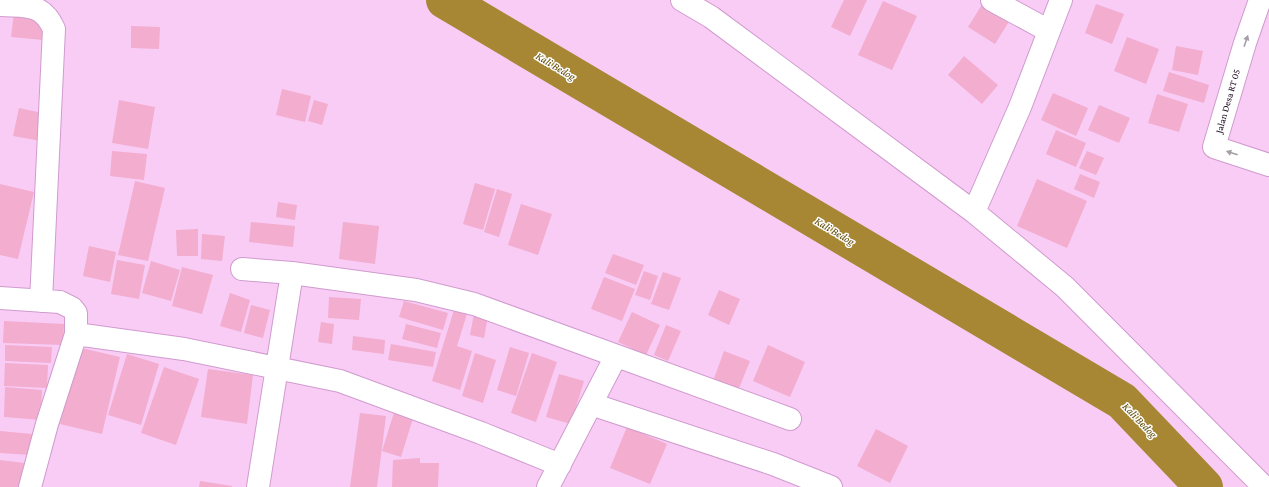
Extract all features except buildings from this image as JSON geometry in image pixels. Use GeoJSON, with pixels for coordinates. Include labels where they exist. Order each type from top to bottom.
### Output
{"type":"FeatureCollection","features":[{"type":"Feature","properties":{"kind":"street"},"geometry":{"type":"LineString","coordinates":[[682,0],[711,17],[974,212],[1065,287],[1264,487]]}},
{"type":"Feature","properties":{"kind":"street"},"geometry":{"type":"LineString","coordinates":[[992,0],[1049,31]]}},
{"type":"Feature","properties":{"kind":"street"},"geometry":{"type":"LineString","coordinates":[[974,212],[1020,107],[1061,0]]}},
{"type":"Feature","properties":{"kind":"street","name":"Jalan Desa RT 05"},"geometry":{"type":"LineString","coordinates":[[1260,0],[1245,43],[1214,147],[1269,165]]}},
{"type":"Feature","properties":{"kind":"street"},"geometry":{"type":"LineString","coordinates":[[0,5],[32,7],[42,11],[48,16],[54,29],[40,301]]}},
{"type":"Feature","properties":{"kind":"street"},"geometry":{"type":"LineString","coordinates":[[242,269],[292,273],[416,290],[474,304],[790,419]]}},
{"type":"Feature","properties":{"kind":"street"},"geometry":{"type":"LineString","coordinates":[[258,487],[292,273]]}},
{"type":"Feature","properties":{"kind":"street"},"geometry":{"type":"LineString","coordinates":[[0,298],[60,302],[72,308],[76,313],[76,334],[47,424],[30,487]]}},
{"type":"Feature","properties":{"kind":"street"},"geometry":{"type":"LineString","coordinates":[[76,334],[184,349],[340,381],[481,433],[560,465]]}},
{"type":"Feature","properties":{"kind":"street"},"geometry":{"type":"LineString","coordinates":[[548,487],[616,356]]}},
{"type":"Feature","properties":{"kind":"street"},"geometry":{"type":"LineString","coordinates":[[591,404],[773,464],[831,487]]}},
{"type":"Feature","properties":{"kind":"waterway","name":"Kali Bedog"},"geometry":{"type":"LineString","coordinates":[[445,0],[1122,401],[1204,487]]}}]}
